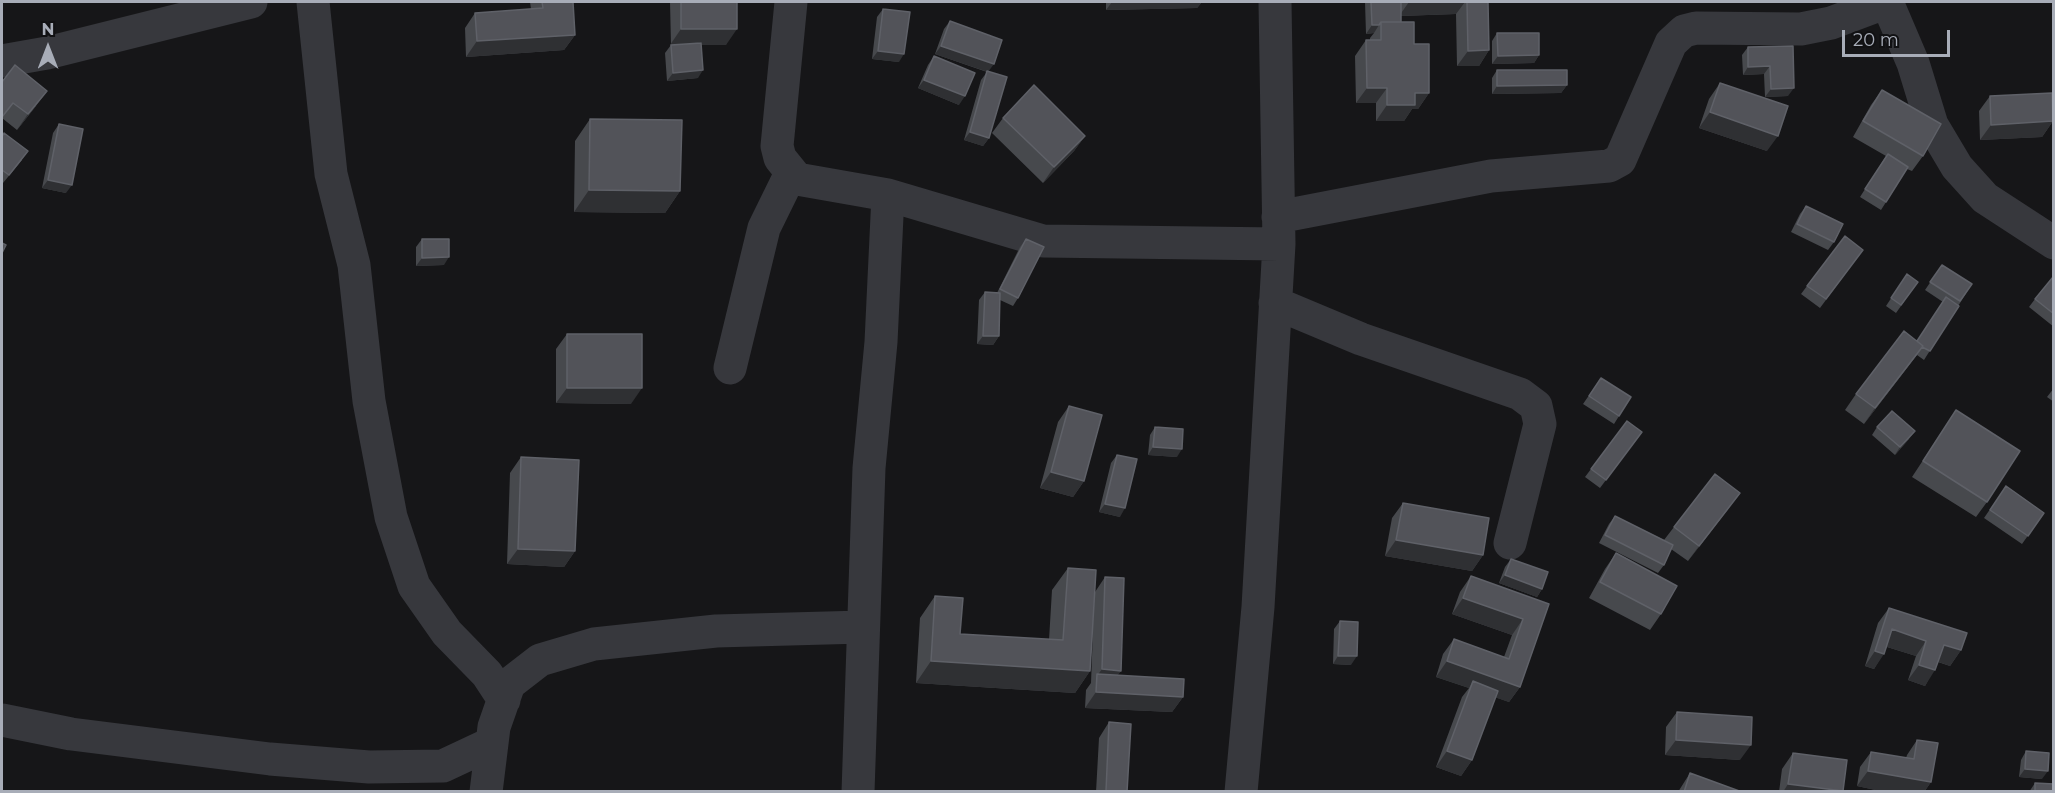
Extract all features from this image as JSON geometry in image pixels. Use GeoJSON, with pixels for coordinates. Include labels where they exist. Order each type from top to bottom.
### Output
{"type":"FeatureCollection","features":[{"type":"Feature","properties":{"kind":"street"},"geometry":{"type":"LineString","coordinates":[[313,2],[331,174],[354,265],[369,401],[391,517],[414,586],[447,633],[487,674],[504,700]]}},
{"type":"Feature","properties":{"kind":"street"},"geometry":{"type":"LineString","coordinates":[[791,2],[777,146],[780,158],[790,173],[797,179],[888,195],[1043,241],[1278,230],[1491,176],[1609,166],[1620,159],[1671,43],[1684,31],[1696,28],[1802,29],[1831,23],[1887,2],[1913,63],[1932,125],[1957,167],[1985,198],[2054,243]]}},
{"type":"Feature","properties":{"kind":"street"},"geometry":{"type":"LineString","coordinates":[[1242,792],[1258,607],[1275,303],[1278,230],[1275,2]]}},
{"type":"Feature","properties":{"kind":"street"},"geometry":{"type":"LineString","coordinates":[[2,62],[47,53],[233,3]]}},
{"type":"Feature","properties":{"kind":"street"},"geometry":{"type":"LineString","coordinates":[[730,369],[764,228],[790,173]]}},
{"type":"Feature","properties":{"kind":"street"},"geometry":{"type":"LineString","coordinates":[[858,792],[869,468],[881,342],[888,195]]}},
{"type":"Feature","properties":{"kind":"street"},"geometry":{"type":"LineString","coordinates":[[1275,303],[1361,339],[1520,394],[1536,405],[1540,424],[1510,543]]}},
{"type":"Feature","properties":{"kind":"street"},"geometry":{"type":"LineString","coordinates":[[486,792],[494,727],[509,684],[540,660],[594,644],[716,631],[863,627]]}},
{"type":"Feature","properties":{"kind":"street"},"geometry":{"type":"LineString","coordinates":[[2,720],[83,735],[270,759],[369,767],[443,766],[492,743]]}},
{"type":"Feature","properties":{"kind":"building"},"geometry":{"type":"Polygon","coordinates":[[[542,2],[573,2],[575,35],[477,41],[475,13],[543,8],[542,2]]]}},
{"type":"Feature","properties":{"kind":"building"},"geometry":{"type":"Polygon","coordinates":[[[681,2],[737,2],[737,29],[681,29],[681,2]]]}},
{"type":"Feature","properties":{"kind":"building"},"geometry":{"type":"Polygon","coordinates":[[[1371,2],[1401,2],[1401,22],[1381,22],[1379,25],[1372,25],[1371,2]]]}},
{"type":"Feature","properties":{"kind":"building"},"geometry":{"type":"Polygon","coordinates":[[[1467,2],[1488,2],[1489,50],[1468,51],[1467,2]]]}},
{"type":"Feature","properties":{"kind":"building"},"geometry":{"type":"Polygon","coordinates":[[[883,9],[910,12],[904,54],[878,51],[883,9]]]}},
{"type":"Feature","properties":{"kind":"building"},"geometry":{"type":"Polygon","coordinates":[[[950,21],[1002,40],[994,64],[941,46],[950,21]]]}},
{"type":"Feature","properties":{"kind":"building"},"geometry":{"type":"Polygon","coordinates":[[[1381,22],[1414,22],[1414,44],[1429,44],[1429,93],[1415,93],[1415,105],[1387,105],[1387,88],[1367,88],[1366,40],[1381,40],[1381,22]]]}},
{"type":"Feature","properties":{"kind":"building"},"geometry":{"type":"Polygon","coordinates":[[[1497,33],[1539,33],[1539,55],[1498,56],[1497,33]]]}},
{"type":"Feature","properties":{"kind":"building"},"geometry":{"type":"Polygon","coordinates":[[[701,43],[703,70],[673,73],[671,45],[701,43]]]}},
{"type":"Feature","properties":{"kind":"building"},"geometry":{"type":"Polygon","coordinates":[[[1793,46],[1794,88],[1771,89],[1770,66],[1748,67],[1748,47],[1793,46]]]}},
{"type":"Feature","properties":{"kind":"building"},"geometry":{"type":"Polygon","coordinates":[[[934,56],[975,73],[965,96],[924,80],[934,56]]]}},
{"type":"Feature","properties":{"kind":"building"},"geometry":{"type":"Polygon","coordinates":[[[15,65],[47,91],[28,114],[13,103],[2,117],[2,82],[15,65]]]}},
{"type":"Feature","properties":{"kind":"building"},"geometry":{"type":"Polygon","coordinates":[[[1497,70],[1567,70],[1567,85],[1497,86],[1497,70]]]}},
{"type":"Feature","properties":{"kind":"building"},"geometry":{"type":"Polygon","coordinates":[[[987,71],[1007,77],[989,138],[970,132],[987,71]]]}},
{"type":"Feature","properties":{"kind":"building"},"geometry":{"type":"Polygon","coordinates":[[[1720,83],[1788,106],[1778,136],[1710,112],[1720,83]]]}},
{"type":"Feature","properties":{"kind":"building"},"geometry":{"type":"Polygon","coordinates":[[[1034,85],[1085,136],[1054,167],[1003,118],[1034,85]]]}},
{"type":"Feature","properties":{"kind":"building"},"geometry":{"type":"Polygon","coordinates":[[[1882,90],[1941,124],[1923,156],[1863,121],[1882,90]]]}},
{"type":"Feature","properties":{"kind":"building"},"geometry":{"type":"Polygon","coordinates":[[[2052,93],[2053,121],[1991,125],[1990,96],[2052,93]]]}},
{"type":"Feature","properties":{"kind":"building"},"geometry":{"type":"Polygon","coordinates":[[[590,119],[682,120],[680,191],[589,190],[590,119]]]}},
{"type":"Feature","properties":{"kind":"building"},"geometry":{"type":"Polygon","coordinates":[[[59,124],[83,129],[72,185],[48,180],[59,124]]]}},
{"type":"Feature","properties":{"kind":"building"},"geometry":{"type":"Polygon","coordinates":[[[4,133],[28,151],[9,175],[2,170],[4,133]]]}},
{"type":"Feature","properties":{"kind":"building"},"geometry":{"type":"Polygon","coordinates":[[[1888,154],[1908,167],[1886,202],[1865,189],[1888,154]]]}},
{"type":"Feature","properties":{"kind":"building"},"geometry":{"type":"Polygon","coordinates":[[[1806,206],[1843,224],[1834,242],[1797,224],[1806,206]]]}},
{"type":"Feature","properties":{"kind":"building"},"geometry":{"type":"Polygon","coordinates":[[[1845,236],[1863,250],[1826,299],[1807,286],[1845,236]]]}},
{"type":"Feature","properties":{"kind":"building"},"geometry":{"type":"Polygon","coordinates":[[[422,239],[449,239],[449,257],[422,258],[422,239]]]}},
{"type":"Feature","properties":{"kind":"building"},"geometry":{"type":"Polygon","coordinates":[[[1026,239],[1044,247],[1018,298],[1000,289],[1026,239]]]}},
{"type":"Feature","properties":{"kind":"building"},"geometry":{"type":"Polygon","coordinates":[[[1942,265],[1972,284],[1960,301],[1930,282],[1942,265]]]}},
{"type":"Feature","properties":{"kind":"building"},"geometry":{"type":"Polygon","coordinates":[[[1907,274],[1918,282],[1901,305],[1891,298],[1907,274]]]}},
{"type":"Feature","properties":{"kind":"building"},"geometry":{"type":"Polygon","coordinates":[[[2054,278],[2054,314],[2035,299],[2054,278]]]}},
{"type":"Feature","properties":{"kind":"building"},"geometry":{"type":"Polygon","coordinates":[[[985,292],[1000,293],[999,336],[983,336],[985,292]]]}},
{"type":"Feature","properties":{"kind":"building"},"geometry":{"type":"Polygon","coordinates":[[[1946,297],[1959,306],[1930,351],[1917,341],[1946,297]]]}},
{"type":"Feature","properties":{"kind":"building"},"geometry":{"type":"Polygon","coordinates":[[[1904,331],[1923,346],[1875,408],[1856,394],[1904,331]]]}},
{"type":"Feature","properties":{"kind":"building"},"geometry":{"type":"Polygon","coordinates":[[[567,334],[642,334],[642,388],[567,388],[567,334]]]}},
{"type":"Feature","properties":{"kind":"building"},"geometry":{"type":"Polygon","coordinates":[[[1601,378],[1631,397],[1619,416],[1589,396],[1601,378]]]}},
{"type":"Feature","properties":{"kind":"building"},"geometry":{"type":"Polygon","coordinates":[[[1069,406],[1102,415],[1084,481],[1051,472],[1069,406]]]}},
{"type":"Feature","properties":{"kind":"building"},"geometry":{"type":"Polygon","coordinates":[[[1956,410],[2020,451],[1987,502],[1923,461],[1956,410]]]}},
{"type":"Feature","properties":{"kind":"building"},"geometry":{"type":"Polygon","coordinates":[[[1892,411],[1915,431],[1900,447],[1877,427],[1892,411]]]}},
{"type":"Feature","properties":{"kind":"building"},"geometry":{"type":"Polygon","coordinates":[[[1627,421],[1642,432],[1606,480],[1591,469],[1627,421]]]}},
{"type":"Feature","properties":{"kind":"building"},"geometry":{"type":"Polygon","coordinates":[[[1155,427],[1183,429],[1182,449],[1153,447],[1155,427]]]}},
{"type":"Feature","properties":{"kind":"building"},"geometry":{"type":"Polygon","coordinates":[[[1117,455],[1137,459],[1125,508],[1105,504],[1117,455]]]}},
{"type":"Feature","properties":{"kind":"building"},"geometry":{"type":"Polygon","coordinates":[[[521,457],[579,460],[575,551],[518,549],[521,457]]]}},
{"type":"Feature","properties":{"kind":"building"},"geometry":{"type":"Polygon","coordinates":[[[1715,474],[1740,493],[1699,546],[1674,527],[1715,474]]]}},
{"type":"Feature","properties":{"kind":"building"},"geometry":{"type":"Polygon","coordinates":[[[2006,486],[2044,513],[2028,536],[1990,510],[2006,486]]]}},
{"type":"Feature","properties":{"kind":"building"},"geometry":{"type":"Polygon","coordinates":[[[1403,503],[1489,518],[1483,555],[1396,540],[1403,503]]]}},
{"type":"Feature","properties":{"kind":"building"},"geometry":{"type":"Polygon","coordinates":[[[1615,516],[1673,545],[1664,565],[1605,535],[1615,516]]]}},
{"type":"Feature","properties":{"kind":"building"},"geometry":{"type":"Polygon","coordinates":[[[1616,553],[1677,586],[1661,614],[1600,582],[1616,553]]]}},
{"type":"Feature","properties":{"kind":"building"},"geometry":{"type":"Polygon","coordinates":[[[1511,559],[1548,572],[1542,589],[1505,575],[1511,559]]]}},
{"type":"Feature","properties":{"kind":"building"},"geometry":{"type":"Polygon","coordinates":[[[1068,568],[1096,570],[1090,671],[931,661],[935,596],[963,598],[960,634],[1063,640],[1068,568]]]}},
{"type":"Feature","properties":{"kind":"building"},"geometry":{"type":"Polygon","coordinates":[[[1471,576],[1549,604],[1520,687],[1447,661],[1454,639],[1509,659],[1523,619],[1463,598],[1471,576]]]}},
{"type":"Feature","properties":{"kind":"building"},"geometry":{"type":"Polygon","coordinates":[[[1105,577],[1124,578],[1121,671],[1102,669],[1105,577]]]}},
{"type":"Feature","properties":{"kind":"building"},"geometry":{"type":"Polygon","coordinates":[[[1889,608],[1967,633],[1961,650],[1944,645],[1935,670],[1919,665],[1926,641],[1892,629],[1884,654],[1875,651],[1889,608]]]}},
{"type":"Feature","properties":{"kind":"building"},"geometry":{"type":"Polygon","coordinates":[[[1340,621],[1358,622],[1357,656],[1338,656],[1340,621]]]}},
{"type":"Feature","properties":{"kind":"building"},"geometry":{"type":"Polygon","coordinates":[[[1097,674],[1184,679],[1183,697],[1096,692],[1097,674]]]}},
{"type":"Feature","properties":{"kind":"building"},"geometry":{"type":"Polygon","coordinates":[[[1473,681],[1498,691],[1472,760],[1447,751],[1473,681]]]}},
{"type":"Feature","properties":{"kind":"building"},"geometry":{"type":"Polygon","coordinates":[[[1677,712],[1752,717],[1751,745],[1676,740],[1677,712]]]}},
{"type":"Feature","properties":{"kind":"building"},"geometry":{"type":"Polygon","coordinates":[[[1109,722],[1131,724],[1127,792],[1106,791],[1109,722]]]}},
{"type":"Feature","properties":{"kind":"building"},"geometry":{"type":"Polygon","coordinates":[[[1917,740],[1938,743],[1931,782],[1868,771],[1871,752],[1914,759],[1917,740]]]}},
{"type":"Feature","properties":{"kind":"building"},"geometry":{"type":"Polygon","coordinates":[[[2026,751],[2049,753],[2048,771],[2025,769],[2026,751]]]}},
{"type":"Feature","properties":{"kind":"building"},"geometry":{"type":"Polygon","coordinates":[[[1793,753],[1847,760],[1843,791],[1788,784],[1793,753]]]}},
{"type":"Feature","properties":{"kind":"building"},"geometry":{"type":"Polygon","coordinates":[[[1690,773],[1742,792],[1684,792],[1690,773]]]}},
{"type":"Feature","properties":{"kind":"building"},"geometry":{"type":"Polygon","coordinates":[[[2035,783],[2054,784],[2054,792],[2035,792],[2035,783]]]}}]}
